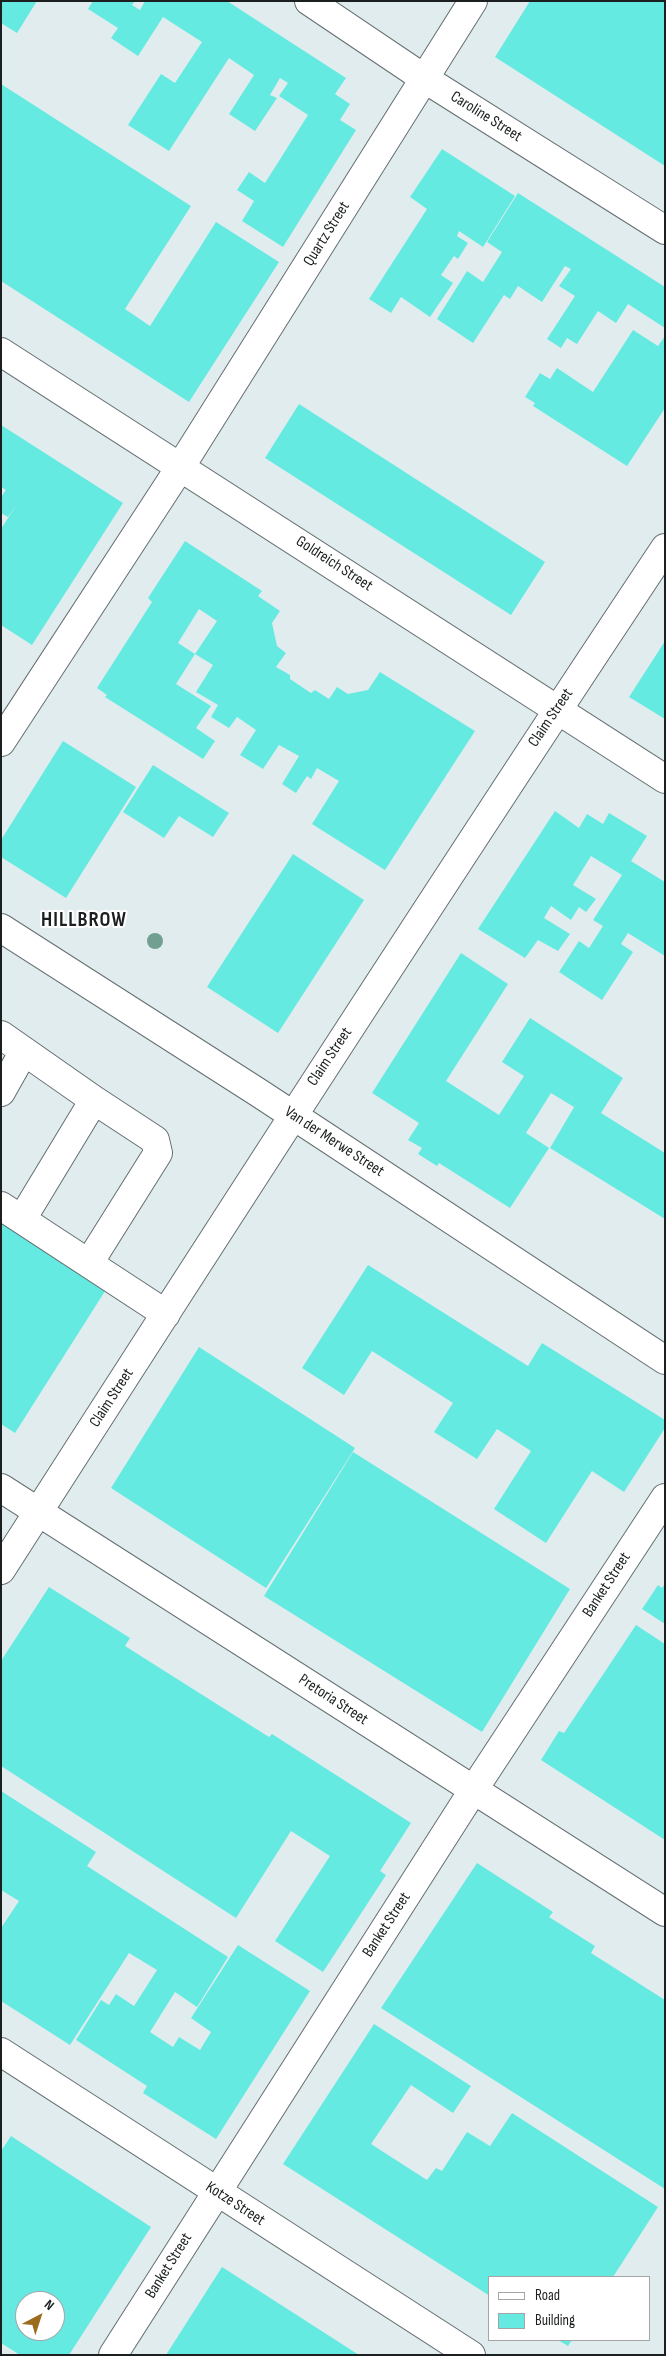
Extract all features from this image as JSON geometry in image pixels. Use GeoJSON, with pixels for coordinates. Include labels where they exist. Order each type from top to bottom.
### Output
{"type":"FeatureCollection","features":[{"type":"Feature","properties":{"kind":"street","name":"Caroline Street"},"geometry":{"type":"LineString","coordinates":[[309,1],[425,78],[665,230]]}},
{"type":"Feature","properties":{"kind":"street","name":"Quartz Street"},"geometry":{"type":"LineString","coordinates":[[1,742],[181,466],[473,1]]}},
{"type":"Feature","properties":{"kind":"street","name":"Goldreich Street"},"geometry":{"type":"LineString","coordinates":[[1,352],[665,779]]}},
{"type":"Feature","properties":{"kind":"street","name":"Claim Street"},"geometry":{"type":"LineString","coordinates":[[1,1570],[292,1114],[423,917],[556,709],[665,548]]}},
{"type":"Feature","properties":{"kind":"street","name":"Van der Merwe Street"},"geometry":{"type":"LineString","coordinates":[[1,928],[292,1114],[665,1360]]}},
{"type":"Feature","properties":{"kind":"street"},"geometry":{"type":"LineString","coordinates":[[1,1035],[155,1140],[158,1153],[88,1263]]}},
{"type":"Feature","properties":{"kind":"street"},"geometry":{"type":"LineString","coordinates":[[1,1092],[24,1051]]}},
{"type":"Feature","properties":{"kind":"street"},"geometry":{"type":"LineString","coordinates":[[94,1100],[12,1212],[166,1314]]}},
{"type":"Feature","properties":{"kind":"street","name":"Pretoria Street"},"geometry":{"type":"LineString","coordinates":[[1,1488],[665,1912]]}},
{"type":"Feature","properties":{"kind":"street","name":"Banket Street"},"geometry":{"type":"LineString","coordinates":[[113,2355],[474,1789],[665,1498]]}},
{"type":"Feature","properties":{"kind":"street","name":"Kotze Street"},"geometry":{"type":"LineString","coordinates":[[1,2052],[471,2355]]}},
{"type":"Feature","properties":{"kind":"building"},"geometry":{"type":"Polygon","coordinates":[[[1,1],[37,1],[17,33],[1,23],[1,1]]]}},
{"type":"Feature","properties":{"kind":"building"},"geometry":{"type":"Polygon","coordinates":[[[93,1],[135,1],[132,5],[140,10],[145,1],[227,1],[346,78],[335,94],[350,104],[340,120],[356,130],[283,247],[242,221],[254,201],[237,190],[249,172],[265,183],[308,115],[279,96],[288,83],[280,78],[270,95],[277,98],[255,131],[229,114],[254,75],[229,58],[169,151],[128,125],[161,74],[175,83],[202,42],[163,17],[138,56],[111,38],[118,28],[88,9],[93,1]]]}},
{"type":"Feature","properties":{"kind":"building"},"geometry":{"type":"Polygon","coordinates":[[[530,1],[665,1],[665,166],[495,57],[530,1]]]}},
{"type":"Feature","properties":{"kind":"building"},"geometry":{"type":"Polygon","coordinates":[[[1,84],[191,206],[125,309],[150,326],[216,222],[279,262],[189,402],[1,281],[1,84]]]}},
{"type":"Feature","properties":{"kind":"building"},"geometry":{"type":"Polygon","coordinates":[[[442,149],[515,196],[483,247],[459,231],[457,236],[468,243],[458,259],[454,256],[441,275],[453,283],[430,317],[401,297],[391,313],[369,299],[427,209],[410,197],[442,149]]]}},
{"type":"Feature","properties":{"kind":"building"},"geometry":{"type":"Polygon","coordinates":[[[518,193],[665,287],[665,328],[628,304],[616,323],[598,311],[577,344],[567,338],[561,348],[547,339],[575,296],[559,286],[571,269],[565,266],[542,302],[518,286],[510,299],[504,295],[473,343],[437,319],[467,271],[483,282],[502,252],[487,242],[518,193]]]}},
{"type":"Feature","properties":{"kind":"building"},"geometry":{"type":"Polygon","coordinates":[[[633,330],[658,346],[665,336],[665,408],[627,466],[533,406],[535,403],[525,397],[540,373],[550,379],[557,368],[593,392],[633,330]]]}},
{"type":"Feature","properties":{"kind":"building"},"geometry":{"type":"Polygon","coordinates":[[[299,404],[545,562],[511,615],[265,458],[299,404]]]}},
{"type":"Feature","properties":{"kind":"building"},"geometry":{"type":"Polygon","coordinates":[[[1,425],[123,503],[32,645],[1,625],[1,529],[17,504],[8,517],[1,513],[1,497],[6,490],[1,487],[1,425]]]}},
{"type":"Feature","properties":{"kind":"building"},"geometry":{"type":"Polygon","coordinates":[[[185,541],[262,591],[258,596],[280,611],[272,623],[277,646],[286,653],[276,667],[290,675],[290,679],[311,693],[315,690],[329,699],[337,687],[348,694],[368,690],[380,672],[475,731],[385,870],[312,824],[339,781],[317,768],[311,779],[307,776],[296,793],[282,784],[299,756],[279,745],[263,769],[240,755],[256,730],[237,717],[229,728],[211,717],[218,705],[196,692],[213,665],[195,654],[176,684],[211,706],[196,728],[215,741],[203,759],[105,697],[107,695],[97,688],[152,602],[148,598],[185,541]],[[199,609],[178,643],[195,654],[217,621],[199,609]]]}},
{"type":"Feature","properties":{"kind":"building"},"geometry":{"type":"Polygon","coordinates":[[[665,641],[665,719],[629,697],[665,641]]]}},
{"type":"Feature","properties":{"kind":"building"},"geometry":{"type":"Polygon","coordinates":[[[63,741],[136,787],[66,898],[1,857],[1,840],[63,741]]]}},
{"type":"Feature","properties":{"kind":"building"},"geometry":{"type":"Polygon","coordinates":[[[153,765],[229,813],[213,837],[179,816],[164,838],[123,812],[153,765]]]}},
{"type":"Feature","properties":{"kind":"building"},"geometry":{"type":"Polygon","coordinates":[[[555,811],[579,828],[587,814],[603,824],[609,813],[647,836],[631,861],[665,882],[665,956],[628,933],[621,944],[633,952],[602,1000],[559,972],[579,941],[589,948],[603,926],[593,920],[622,875],[591,856],[573,885],[596,899],[586,912],[579,907],[571,920],[551,906],[544,918],[570,934],[558,951],[538,940],[525,958],[478,929],[555,811]]]}},
{"type":"Feature","properties":{"kind":"building"},"geometry":{"type":"Polygon","coordinates":[[[293,854],[364,900],[278,1033],[207,987],[293,854]]]}},
{"type":"Feature","properties":{"kind":"building"},"geometry":{"type":"Polygon","coordinates":[[[461,953],[508,984],[446,1081],[499,1115],[524,1076],[502,1062],[530,1018],[623,1078],[601,1113],[665,1153],[665,1219],[550,1148],[580,1097],[574,1107],[551,1093],[526,1133],[549,1148],[510,1208],[439,1163],[437,1166],[418,1154],[422,1148],[408,1140],[419,1123],[372,1093],[461,953]]]}},
{"type":"Feature","properties":{"kind":"building"},"geometry":{"type":"Polygon","coordinates":[[[1,1221],[107,1288],[15,1433],[1,1424],[1,1221]]]}},
{"type":"Feature","properties":{"kind":"building"},"geometry":{"type":"Polygon","coordinates":[[[368,1265],[528,1366],[542,1343],[665,1420],[665,1428],[624,1492],[592,1471],[546,1543],[494,1509],[531,1451],[497,1429],[477,1459],[434,1432],[453,1403],[372,1351],[344,1395],[302,1368],[368,1265]]]}},
{"type":"Feature","properties":{"kind":"building"},"geometry":{"type":"Polygon","coordinates":[[[199,1347],[355,1448],[266,1588],[111,1488],[199,1347]]]}},
{"type":"Feature","properties":{"kind":"building"},"geometry":{"type":"Polygon","coordinates":[[[353,1452],[570,1589],[482,1732],[264,1596],[353,1452]]]}},
{"type":"Feature","properties":{"kind":"building"},"geometry":{"type":"Polygon","coordinates":[[[665,1584],[665,1624],[642,1609],[658,1585],[662,1588],[665,1584]]]}},
{"type":"Feature","properties":{"kind":"building"},"geometry":{"type":"Polygon","coordinates":[[[49,1587],[130,1638],[125,1646],[269,1737],[272,1734],[411,1823],[380,1871],[386,1875],[323,1972],[275,1941],[330,1856],[291,1831],[236,1918],[1,1766],[1,1661],[49,1587]]]}},
{"type":"Feature","properties":{"kind":"building"},"geometry":{"type":"Polygon","coordinates":[[[636,1625],[665,1644],[665,1840],[541,1760],[559,1731],[564,1733],[636,1625]]]}},
{"type":"Feature","properties":{"kind":"building"},"geometry":{"type":"Polygon","coordinates":[[[1,1791],[96,1852],[87,1866],[228,1957],[197,2007],[175,1992],[150,2032],[173,2047],[179,2037],[200,2050],[211,2032],[191,2018],[238,1945],[310,1991],[216,2139],[143,2093],[147,2086],[76,2040],[101,2000],[109,2005],[116,1994],[134,2006],[157,1970],[129,1953],[70,2045],[1,2001],[1,1928],[19,1901],[1,1890],[1,1791]]]}},
{"type":"Feature","properties":{"kind":"building"},"geometry":{"type":"Polygon","coordinates":[[[477,1863],[553,1912],[549,1917],[595,1946],[591,1953],[665,2000],[665,2189],[381,2008],[477,1863]]]}},
{"type":"Feature","properties":{"kind":"building"},"geometry":{"type":"Polygon","coordinates":[[[374,2024],[471,2086],[453,2113],[411,2085],[371,2144],[427,2180],[436,2168],[442,2171],[467,2132],[490,2146],[512,2113],[658,2207],[614,2276],[488,2276],[488,2295],[283,2164],[374,2024]]]}},
{"type":"Feature","properties":{"kind":"building"},"geometry":{"type":"Polygon","coordinates":[[[11,2136],[151,2227],[69,2355],[20,2355],[1,2343],[1,2151],[11,2136]]]}},
{"type":"Feature","properties":{"kind":"building"},"geometry":{"type":"Polygon","coordinates":[[[222,2267],[359,2355],[166,2355],[222,2267]]]}},
{"type":"Feature","properties":{"kind":"building"},"geometry":{"type":"Polygon","coordinates":[[[560,2341],[571,2341],[568,2346],[560,2341]]]}},
{"type":"Feature","properties":{"kind":"district","name":"HILLBROW"},"geometry":{"type":"Point","coordinates":[84,921]}}]}
